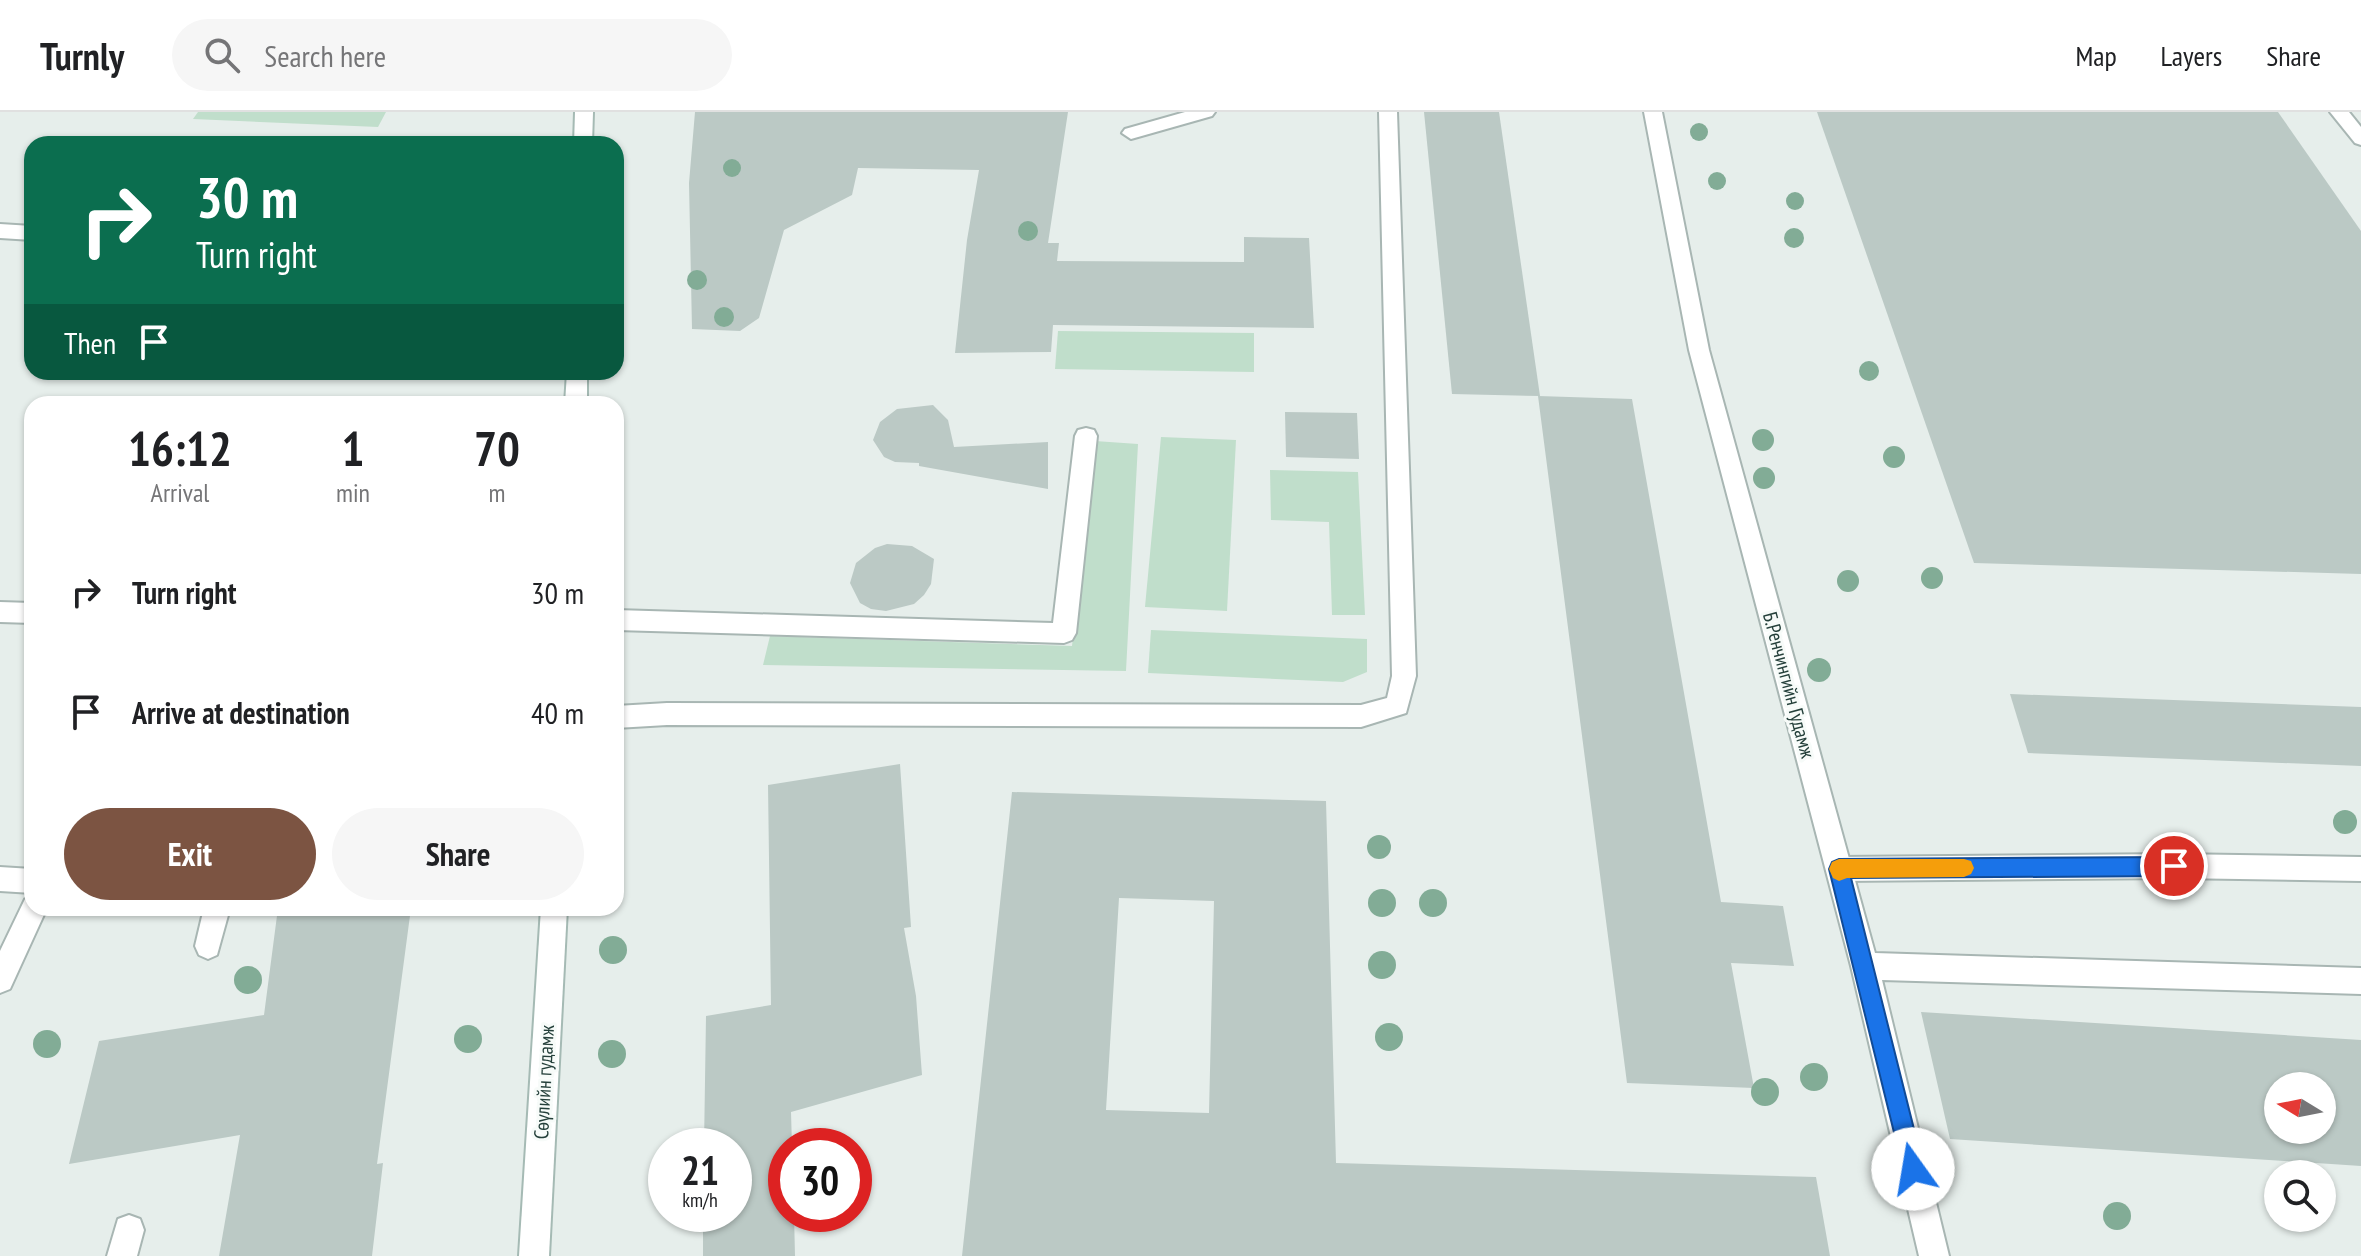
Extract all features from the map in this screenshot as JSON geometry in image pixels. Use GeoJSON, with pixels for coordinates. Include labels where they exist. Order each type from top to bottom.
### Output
{"type":"FeatureCollection","features":[{"type":"Feature","properties":{"kind":"street"},"geometry":{"type":"LineString","coordinates":[[583,136],[584,112]]}},
{"type":"Feature","properties":{"kind":"street"},"geometry":{"type":"LineString","coordinates":[[1131,133],[1206,112]]}},
{"type":"Feature","properties":{"kind":"street"},"geometry":{"type":"LineString","coordinates":[[624,717],[667,714],[1361,716],[1397,706],[1404,676],[1388,112]]}},
{"type":"Feature","properties":{"kind":"street","name":"Б.Ренчингийн Гудамж"},"geometry":{"type":"LineString","coordinates":[[1653,112],[1699,350],[1865,966],[1934,1256]]}},
{"type":"Feature","properties":{"kind":"street"},"geometry":{"type":"LineString","coordinates":[[2339,112],[2361,139]]}},
{"type":"Feature","properties":{"kind":"street"},"geometry":{"type":"LineString","coordinates":[[0,231],[24,232]]}},
{"type":"Feature","properties":{"kind":"street"},"geometry":{"type":"LineString","coordinates":[[624,620],[1064,633],[1086,436]]}},
{"type":"Feature","properties":{"kind":"street"},"geometry":{"type":"LineString","coordinates":[[0,612],[24,613]]}},
{"type":"Feature","properties":{"kind":"street"},"geometry":{"type":"LineString","coordinates":[[1839,869],[2174,866],[2361,869]]}},
{"type":"Feature","properties":{"kind":"street"},"geometry":{"type":"LineString","coordinates":[[0,879],[24,880]]}},
{"type":"Feature","properties":{"kind":"street"},"geometry":{"type":"LineString","coordinates":[[0,980],[30,916]]}},
{"type":"Feature","properties":{"kind":"street"},"geometry":{"type":"LineString","coordinates":[[208,946],[215,916]]}},
{"type":"Feature","properties":{"kind":"street","name":"Сөүлийн гудамж"},"geometry":{"type":"LineString","coordinates":[[534,1256],[554,916]]}},
{"type":"Feature","properties":{"kind":"street"},"geometry":{"type":"LineString","coordinates":[[1865,966],[2361,981]]}},
{"type":"Feature","properties":{"kind":"green space"},"geometry":{"type":"Polygon","coordinates":[[[198,112],[386,112],[378,127],[193,119],[198,112]]]}},
{"type":"Feature","properties":{"kind":"green space"},"geometry":{"type":"Polygon","coordinates":[[[1058,331],[1254,333],[1254,372],[1055,369],[1058,331]]]}},
{"type":"Feature","properties":{"kind":"green space"},"geometry":{"type":"Polygon","coordinates":[[[1161,437],[1236,440],[1227,611],[1145,607],[1161,437]]]}},
{"type":"Feature","properties":{"kind":"green space"},"geometry":{"type":"Polygon","coordinates":[[[1095,441],[1138,444],[1126,671],[763,665],[770,636],[1072,646],[1095,441]]]}},
{"type":"Feature","properties":{"kind":"green space"},"geometry":{"type":"Polygon","coordinates":[[[1270,470],[1358,472],[1365,615],[1332,615],[1329,522],[1271,520],[1270,470]]]}},
{"type":"Feature","properties":{"kind":"green space"},"geometry":{"type":"Polygon","coordinates":[[[1151,630],[1367,639],[1367,672],[1343,682],[1148,673],[1151,630]]]}},
{"type":"Feature","properties":{"kind":"building"},"geometry":{"type":"Polygon","coordinates":[[[695,112],[1068,112],[1048,243],[1059,243],[1057,261],[1244,262],[1244,237],[1309,238],[1314,328],[1053,325],[1051,352],[955,353],[967,240],[979,170],[858,168],[852,195],[784,230],[759,318],[740,331],[692,329],[689,183],[695,112]]]}},
{"type":"Feature","properties":{"kind":"building"},"geometry":{"type":"Polygon","coordinates":[[[1424,112],[1499,112],[1540,396],[1452,394],[1424,112]]]}},
{"type":"Feature","properties":{"kind":"building"},"geometry":{"type":"Polygon","coordinates":[[[1817,112],[2278,112],[2361,231],[2361,574],[1974,563],[1817,112]]]}},
{"type":"Feature","properties":{"kind":"building"},"geometry":{"type":"Polygon","coordinates":[[[1538,396],[1632,399],[1721,902],[1783,906],[1794,966],[1731,963],[1754,1088],[1627,1083],[1538,396]]]}},
{"type":"Feature","properties":{"kind":"building"},"geometry":{"type":"Polygon","coordinates":[[[933,405],[948,420],[954,447],[1048,442],[1048,489],[919,466],[919,463],[895,462],[884,457],[873,440],[880,422],[897,409],[933,405]]]}},
{"type":"Feature","properties":{"kind":"building"},"geometry":{"type":"Polygon","coordinates":[[[1285,412],[1357,413],[1359,459],[1286,457],[1285,412]]]}},
{"type":"Feature","properties":{"kind":"building"},"geometry":{"type":"Polygon","coordinates":[[[887,544],[912,546],[934,559],[931,584],[924,595],[914,604],[886,611],[871,609],[860,603],[850,583],[856,563],[875,548],[887,544]]]}},
{"type":"Feature","properties":{"kind":"building"},"geometry":{"type":"Polygon","coordinates":[[[2010,694],[2361,707],[2361,766],[2028,753],[2010,694]]]}},
{"type":"Feature","properties":{"kind":"building"},"geometry":{"type":"Polygon","coordinates":[[[900,764],[911,927],[904,928],[916,996],[922,1075],[791,1112],[791,1128],[768,1128],[768,1232],[794,1232],[795,1256],[703,1256],[703,1232],[752,1232],[752,1128],[704,1128],[706,1016],[771,1005],[768,785],[900,764]]]}},
{"type":"Feature","properties":{"kind":"building"},"geometry":{"type":"Polygon","coordinates":[[[1012,792],[1326,801],[1336,1163],[1816,1177],[1830,1256],[962,1256],[1012,792]],[[1119,898],[1106,1110],[1209,1113],[1214,901],[1119,898]]]}},
{"type":"Feature","properties":{"kind":"building"},"geometry":{"type":"Polygon","coordinates":[[[277,916],[410,916],[377,1164],[383,1163],[372,1256],[219,1256],[240,1135],[69,1164],[99,1041],[264,1015],[277,916]]]}},
{"type":"Feature","properties":{"kind":"building"},"geometry":{"type":"Polygon","coordinates":[[[1921,1012],[2361,1040],[2361,1166],[2336,1164],[2336,1160],[2270,1160],[1950,1139],[1921,1012]]]}},
{"type":"Feature","properties":{"kind":"slow traffic"},"geometry":{"type":"LineString","coordinates":[[1839,872],[1839,869],[1964,868]]}},
{"type":"Feature","properties":{"kind":"route"},"geometry":{"type":"LineString","coordinates":[[1913,1169],[1839,869],[2174,866]]}}]}
